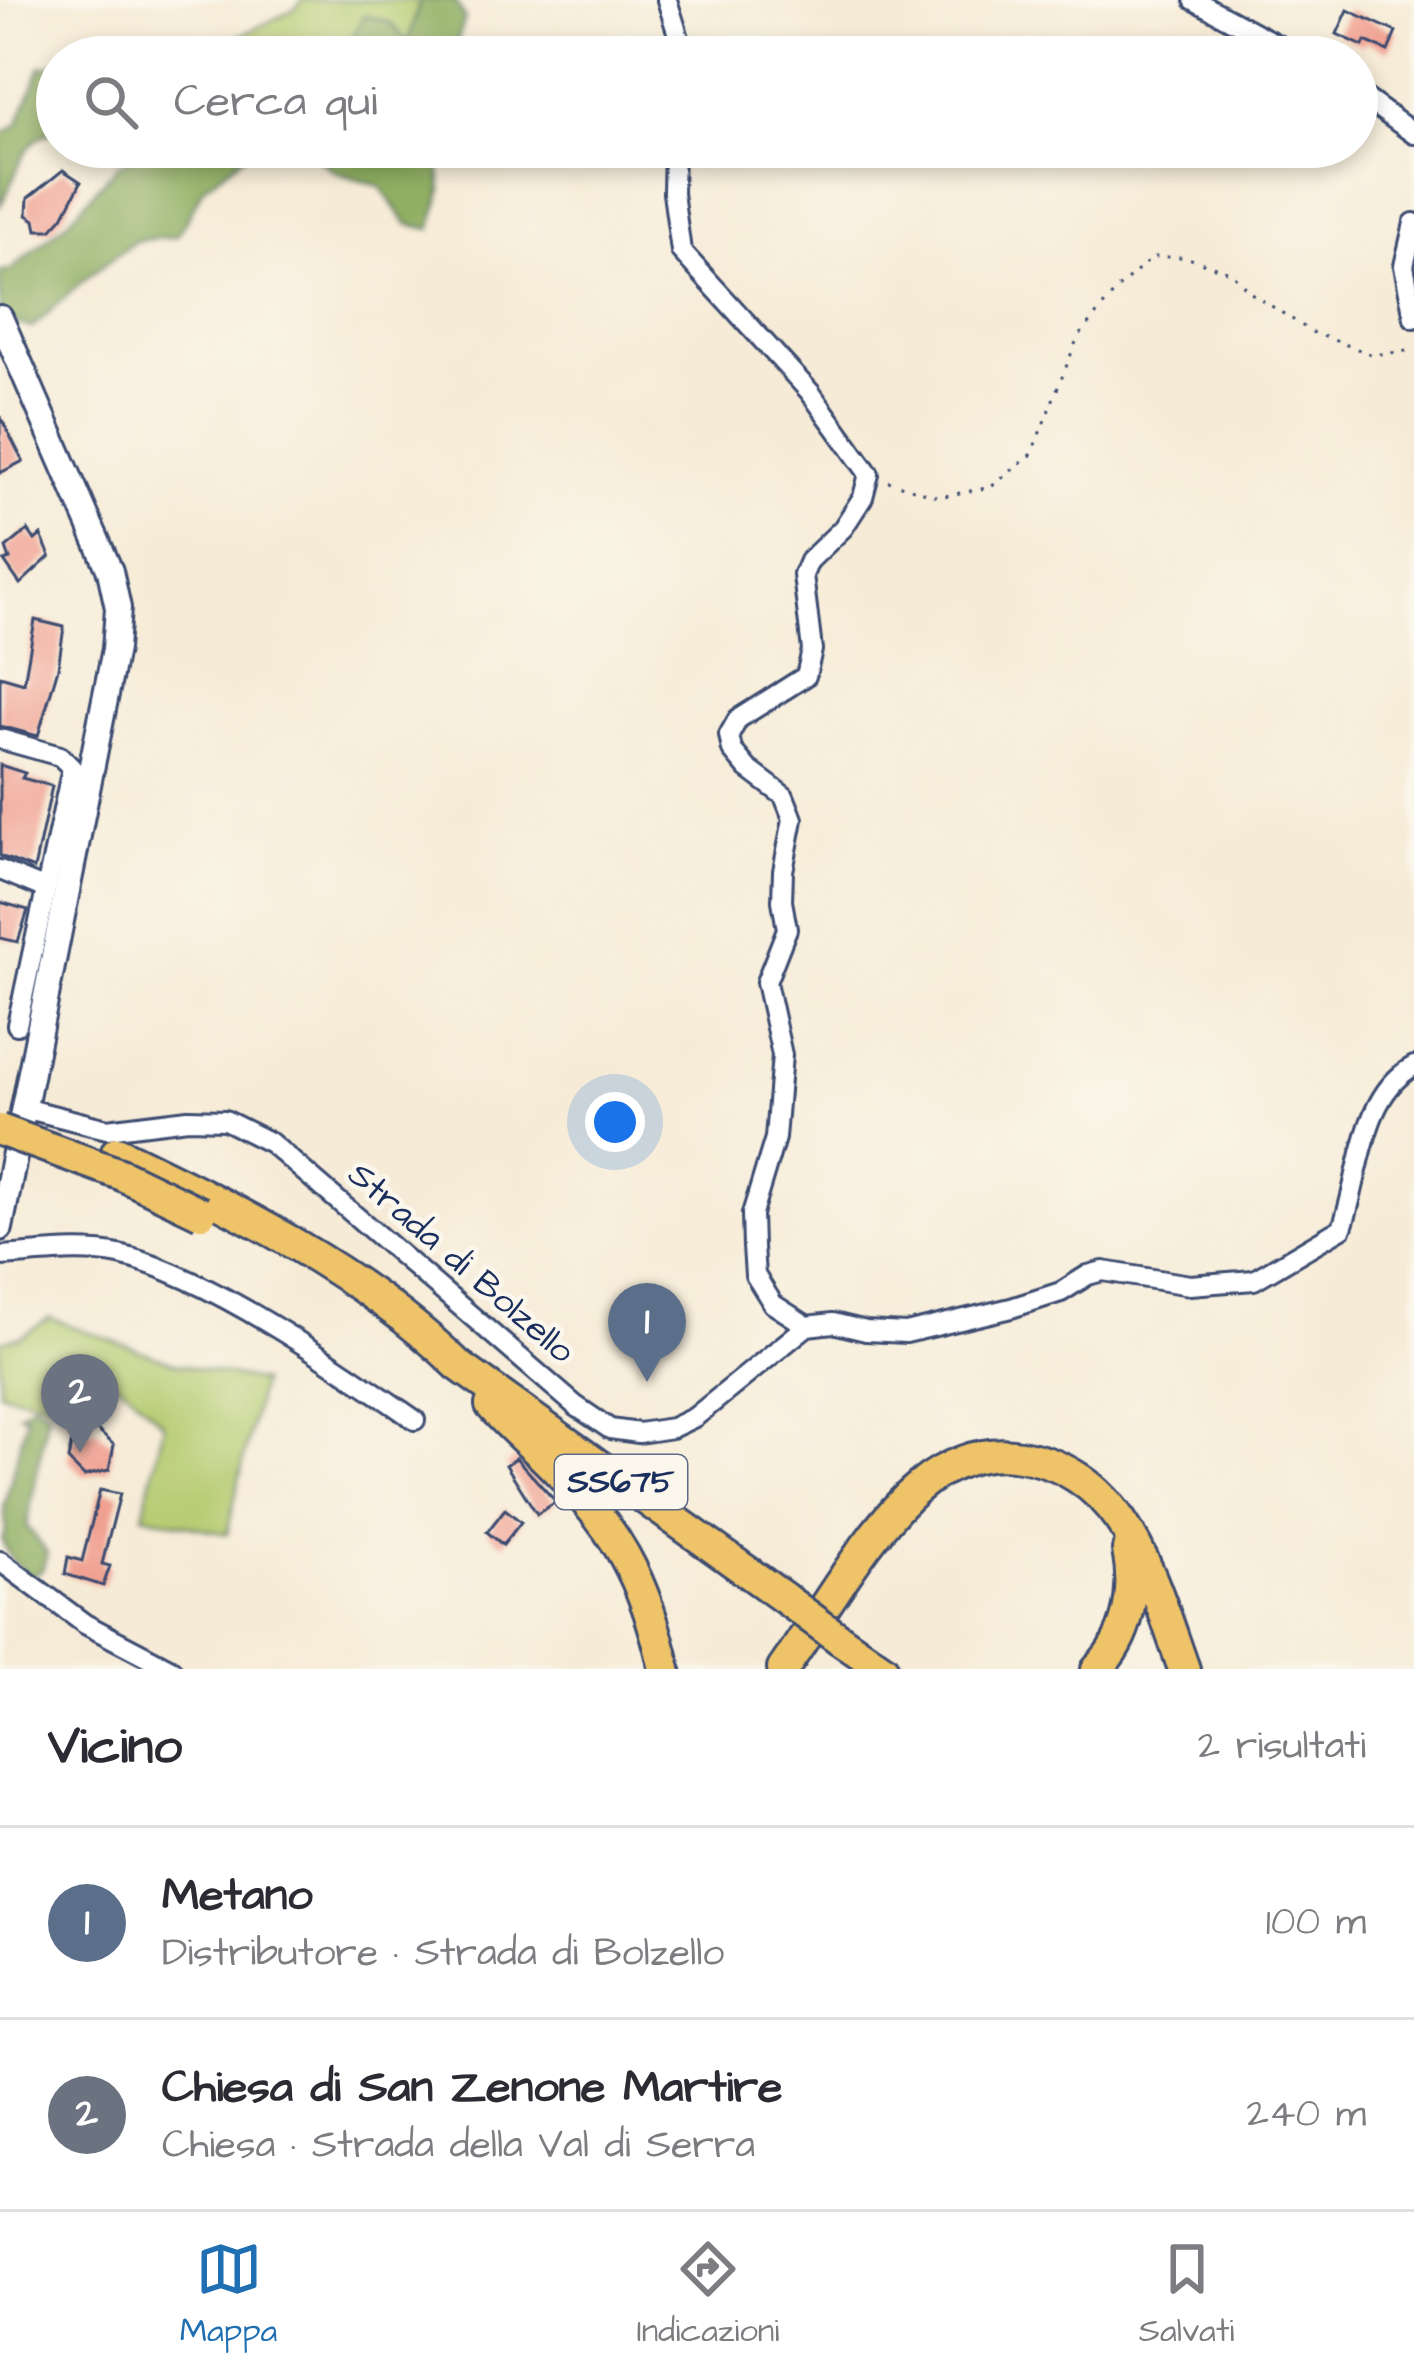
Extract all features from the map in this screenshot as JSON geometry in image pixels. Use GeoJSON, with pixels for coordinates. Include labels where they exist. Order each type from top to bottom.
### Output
{"type":"FeatureCollection","features":[{"type":"Feature","properties":{"kind":"highway","name":"SS675"},"geometry":{"type":"LineString","coordinates":[[12,1109],[117,1152],[422,1347],[458,1364],[883,1669]]}},
{"type":"Feature","properties":{"kind":"highway","name":"SS675"},"geometry":{"type":"LineString","coordinates":[[0,1130],[204,1204]]}},
{"type":"Feature","properties":{"kind":"highway"},"geometry":{"type":"LineString","coordinates":[[458,1364],[504,1420],[598,1513],[627,1555],[654,1619],[665,1669]]}},
{"type":"Feature","properties":{"kind":"highway"},"geometry":{"type":"LineString","coordinates":[[783,1669],[886,1520],[921,1485],[958,1462],[999,1454],[1041,1458],[1084,1479],[1118,1516],[1143,1555],[1184,1669]]}},
{"type":"Feature","properties":{"kind":"highway"},"geometry":{"type":"LineString","coordinates":[[1097,1669],[1126,1624],[1132,1596],[1130,1557],[1118,1516]]}},
{"type":"Feature","properties":{"kind":"street"},"geometry":{"type":"LineString","coordinates":[[667,0],[678,36]]}},
{"type":"Feature","properties":{"kind":"street"},"geometry":{"type":"LineString","coordinates":[[1194,0],[1261,36]]}},
{"type":"Feature","properties":{"kind":"street"},"geometry":{"type":"LineString","coordinates":[[1378,107],[1414,134]]}},
{"type":"Feature","properties":{"kind":"street"},"geometry":{"type":"LineString","coordinates":[[674,168],[681,251],[810,392],[869,475],[863,497],[842,528],[808,561],[803,575],[812,650],[806,676],[738,719],[729,735],[732,750],[748,769],[784,796],[793,819],[782,901],[788,928],[766,982],[782,1054],[775,1138],[752,1214],[755,1275],[773,1304],[807,1326],[833,1323],[906,1333],[1028,1303],[1103,1271],[1190,1286],[1254,1280],[1342,1228],[1372,1116],[1384,1094],[1414,1066]]}},
{"type":"Feature","properties":{"kind":"street"},"geometry":{"type":"LineString","coordinates":[[1414,223],[1404,266],[1414,318]]}},
{"type":"Feature","properties":{"kind":"street"},"geometry":{"type":"LineString","coordinates":[[0,318],[110,572],[118,608],[115,649],[19,1025]]}},
{"type":"Feature","properties":{"kind":"street"},"geometry":{"type":"LineString","coordinates":[[0,739],[60,756],[72,768],[19,1025],[0,1228]]}},
{"type":"Feature","properties":{"kind":"street"},"geometry":{"type":"LineString","coordinates":[[0,870],[46,890]]}},
{"type":"Feature","properties":{"kind":"street","name":"Strada di Bolzello"},"geometry":{"type":"LineString","coordinates":[[12,1109],[106,1130],[188,1119],[225,1120],[271,1143],[576,1406],[610,1429],[639,1433],[672,1428],[695,1418],[807,1326]]}},
{"type":"Feature","properties":{"kind":"street"},"geometry":{"type":"LineString","coordinates":[[0,1256],[83,1252],[116,1254],[149,1264],[274,1328],[415,1420]]}},
{"type":"Feature","properties":{"kind":"street"},"geometry":{"type":"LineString","coordinates":[[0,1562],[85,1624],[171,1669]]}},
{"type":"Feature","properties":{"kind":"path"},"geometry":{"type":"LineString","coordinates":[[869,475],[939,497],[991,488],[1030,455],[1078,337],[1118,288],[1153,257],[1185,257],[1230,272],[1251,292],[1312,332],[1373,355],[1414,350]]}},
{"type":"Feature","properties":{"kind":"green space"},"geometry":{"type":"Polygon","coordinates":[[[303,0],[420,0],[410,36],[240,36],[295,9],[303,0]]]}},
{"type":"Feature","properties":{"kind":"green space"},"geometry":{"type":"Polygon","coordinates":[[[420,0],[454,0],[465,18],[459,36],[410,36],[420,0]]]}},
{"type":"Feature","properties":{"kind":"green space"},"geometry":{"type":"Polygon","coordinates":[[[364,15],[391,23],[402,36],[352,36],[364,15]]]}},
{"type":"Feature","properties":{"kind":"green space"},"geometry":{"type":"Polygon","coordinates":[[[36,79],[36,140],[0,205],[0,135],[18,124],[36,79]]]}},
{"type":"Feature","properties":{"kind":"green space"},"geometry":{"type":"Polygon","coordinates":[[[115,168],[228,168],[205,186],[177,236],[135,241],[32,328],[13,322],[0,326],[0,272],[10,271],[68,221],[115,168]]]}},
{"type":"Feature","properties":{"kind":"green space"},"geometry":{"type":"Polygon","coordinates":[[[330,168],[439,168],[442,190],[431,229],[407,224],[380,186],[330,168]]]}},
{"type":"Feature","properties":{"kind":"green space"},"geometry":{"type":"Polygon","coordinates":[[[50,1318],[177,1364],[261,1382],[227,1534],[143,1515],[164,1424],[124,1388],[100,1378],[88,1381],[58,1405],[0,1392],[0,1341],[21,1336],[50,1318]]]}},
{"type":"Feature","properties":{"kind":"green space"},"geometry":{"type":"Polygon","coordinates":[[[33,1403],[48,1412],[27,1526],[47,1553],[42,1570],[30,1577],[12,1561],[2,1541],[4,1506],[27,1416],[19,1413],[33,1403]]]}},
{"type":"Feature","properties":{"kind":"building"},"geometry":{"type":"Polygon","coordinates":[[[1348,10],[1396,32],[1388,51],[1378,47],[1378,36],[1337,34],[1348,10]]]}},
{"type":"Feature","properties":{"kind":"building"},"geometry":{"type":"Polygon","coordinates":[[[63,170],[81,182],[63,217],[51,230],[37,230],[35,220],[27,215],[28,198],[63,170]]]}},
{"type":"Feature","properties":{"kind":"building"},"geometry":{"type":"Polygon","coordinates":[[[0,416],[23,461],[0,473],[0,416]]]}},
{"type":"Feature","properties":{"kind":"building"},"geometry":{"type":"Polygon","coordinates":[[[28,530],[35,540],[41,535],[50,556],[20,584],[4,561],[10,559],[6,548],[28,530]]]}},
{"type":"Feature","properties":{"kind":"building"},"geometry":{"type":"Polygon","coordinates":[[[35,620],[64,627],[58,668],[38,736],[0,726],[0,676],[24,683],[35,620]]]}},
{"type":"Feature","properties":{"kind":"building"},"geometry":{"type":"Polygon","coordinates":[[[0,765],[25,773],[22,778],[52,786],[34,869],[0,856],[0,765]]]}},
{"type":"Feature","properties":{"kind":"building"},"geometry":{"type":"Polygon","coordinates":[[[0,902],[28,910],[18,942],[0,938],[0,902]]]}},
{"type":"Feature","properties":{"kind":"building"},"geometry":{"type":"Polygon","coordinates":[[[96,1429],[114,1445],[109,1470],[84,1476],[68,1460],[73,1437],[96,1429]]]}},
{"type":"Feature","properties":{"kind":"building"},"geometry":{"type":"Polygon","coordinates":[[[516,1458],[556,1502],[537,1514],[506,1465],[516,1458]]]}},
{"type":"Feature","properties":{"kind":"building"},"geometry":{"type":"Polygon","coordinates":[[[100,1490],[120,1494],[102,1564],[110,1566],[103,1586],[65,1574],[68,1557],[82,1561],[100,1490]]]}},
{"type":"Feature","properties":{"kind":"building"},"geometry":{"type":"Polygon","coordinates":[[[505,1509],[521,1522],[503,1545],[487,1532],[505,1509]]]}},
{"type":"Feature","properties":{"kind":"place","name":"Metano"},"geometry":{"type":"Point","coordinates":[647,1382]}},
{"type":"Feature","properties":{"kind":"place","name":"Chiesa di San Zenone Martire"},"geometry":{"type":"Point","coordinates":[80,1453]}}]}
